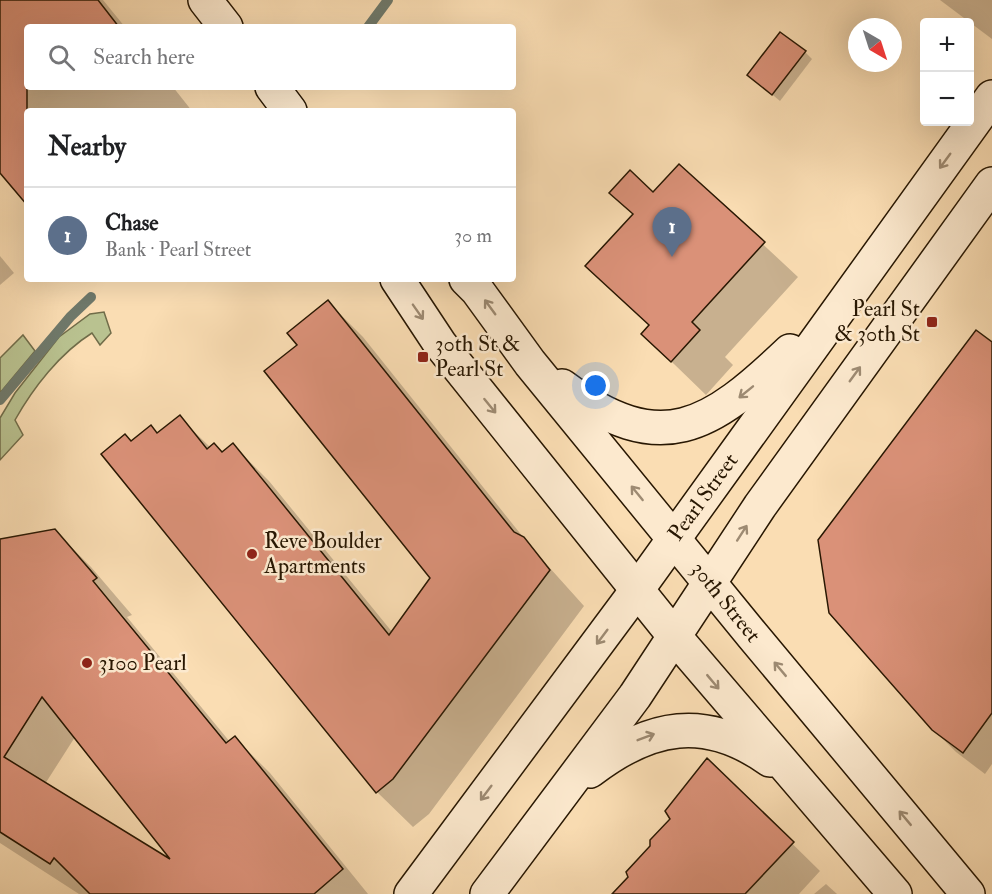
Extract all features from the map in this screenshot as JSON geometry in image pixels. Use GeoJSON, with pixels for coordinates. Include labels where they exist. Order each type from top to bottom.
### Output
{"type":"FeatureCollection","features":[{"type":"Feature","properties":{"kind":"main road"},"geometry":{"type":"LineString","coordinates":[[205,0],[224,24]]}},
{"type":"Feature","properties":{"kind":"main road"},"geometry":{"type":"LineString","coordinates":[[274,90],[288,108]]}},
{"type":"Feature","properties":{"kind":"main road","name":"Pearl Street"},"geometry":{"type":"LineString","coordinates":[[411,894],[637,590],[992,97]]}},
{"type":"Feature","properties":{"kind":"main road"},"geometry":{"type":"LineString","coordinates":[[487,894],[675,637],[760,506],[992,184]]}},
{"type":"Feature","properties":{"kind":"main road"},"geometry":{"type":"LineString","coordinates":[[399,282],[440,344],[675,637],[895,894]]}},
{"type":"Feature","properties":{"kind":"main road","name":"30th Street"},"geometry":{"type":"LineString","coordinates":[[469,282],[530,363],[968,894]]}},
{"type":"Feature","properties":{"kind":"main road"},"geometry":{"type":"LineString","coordinates":[[530,363],[591,406],[620,420],[653,428],[688,425],[709,417],[747,392],[849,294]]}},
{"type":"Feature","properties":{"kind":"main road"},"geometry":{"type":"LineString","coordinates":[[563,792],[624,747],[640,739],[672,730],[727,737],[762,755],[793,777]]}},
{"type":"Feature","properties":{"kind":"green space"},"geometry":{"type":"Polygon","coordinates":[[[104,312],[111,333],[100,345],[92,333],[80,341],[48,372],[15,420],[23,435],[0,460],[0,418],[15,393],[59,337],[90,314],[104,312]]]}},
{"type":"Feature","properties":{"kind":"green space"},"geometry":{"type":"Polygon","coordinates":[[[23,335],[35,351],[0,393],[0,358],[23,335]]]}},
{"type":"Feature","properties":{"kind":"building"},"geometry":{"type":"Polygon","coordinates":[[[0,0],[98,0],[117,24],[24,24],[24,90],[27,90],[27,108],[24,108],[24,201],[0,173],[0,0]]]}},
{"type":"Feature","properties":{"kind":"building"},"geometry":{"type":"Polygon","coordinates":[[[780,32],[806,51],[772,95],[747,75],[780,32]]]}},
{"type":"Feature","properties":{"kind":"building"},"geometry":{"type":"Polygon","coordinates":[[[679,164],[765,242],[692,322],[700,330],[671,362],[641,334],[649,325],[585,266],[633,214],[609,193],[630,170],[653,192],[679,164]]]}},
{"type":"Feature","properties":{"kind":"building","name":"Reve Boulder Apartments"},"geometry":{"type":"Polygon","coordinates":[[[328,300],[514,532],[524,537],[550,570],[393,779],[376,793],[101,454],[125,434],[131,441],[151,425],[157,433],[180,415],[207,449],[214,443],[222,452],[233,443],[389,635],[430,578],[264,371],[297,345],[287,333],[328,300]]]}},
{"type":"Feature","properties":{"kind":"building"},"geometry":{"type":"Polygon","coordinates":[[[976,330],[992,342],[992,713],[963,753],[932,730],[829,613],[818,540],[976,330]]]}},
{"type":"Feature","properties":{"kind":"building"},"geometry":{"type":"Polygon","coordinates":[[[55,529],[97,578],[93,581],[226,743],[235,736],[343,869],[314,894],[90,894],[54,858],[50,864],[0,832],[0,539],[55,529]],[[42,697],[4,757],[170,859],[42,697]]]}},
{"type":"Feature","properties":{"kind":"building"},"geometry":{"type":"Polygon","coordinates":[[[707,758],[794,842],[745,894],[612,894],[628,877],[626,872],[650,846],[650,840],[670,819],[665,811],[707,758]]]}},
{"type":"Feature","properties":{"kind":"waterway"},"geometry":{"type":"LineString","coordinates":[[370,24],[388,0]]}},
{"type":"Feature","properties":{"kind":"waterway"},"geometry":{"type":"LineString","coordinates":[[0,400],[71,316],[91,297]]}},
{"type":"Feature","properties":{"kind":"place","name":"Chase"},"geometry":{"type":"Point","coordinates":[672,257]}},
{"type":"Feature","properties":{"kind":"place","name":"Pearl St & 30th St"},"geometry":{"type":"Point","coordinates":[932,322]}},
{"type":"Feature","properties":{"kind":"place","name":"30th St & Pearl St"},"geometry":{"type":"Point","coordinates":[423,357]}},
{"type":"Feature","properties":{"kind":"place","name":"Reve Boulder Apartments"},"geometry":{"type":"Point","coordinates":[252,554]}},
{"type":"Feature","properties":{"kind":"place","name":"3100 Pearl"},"geometry":{"type":"Point","coordinates":[87,663]}}]}
